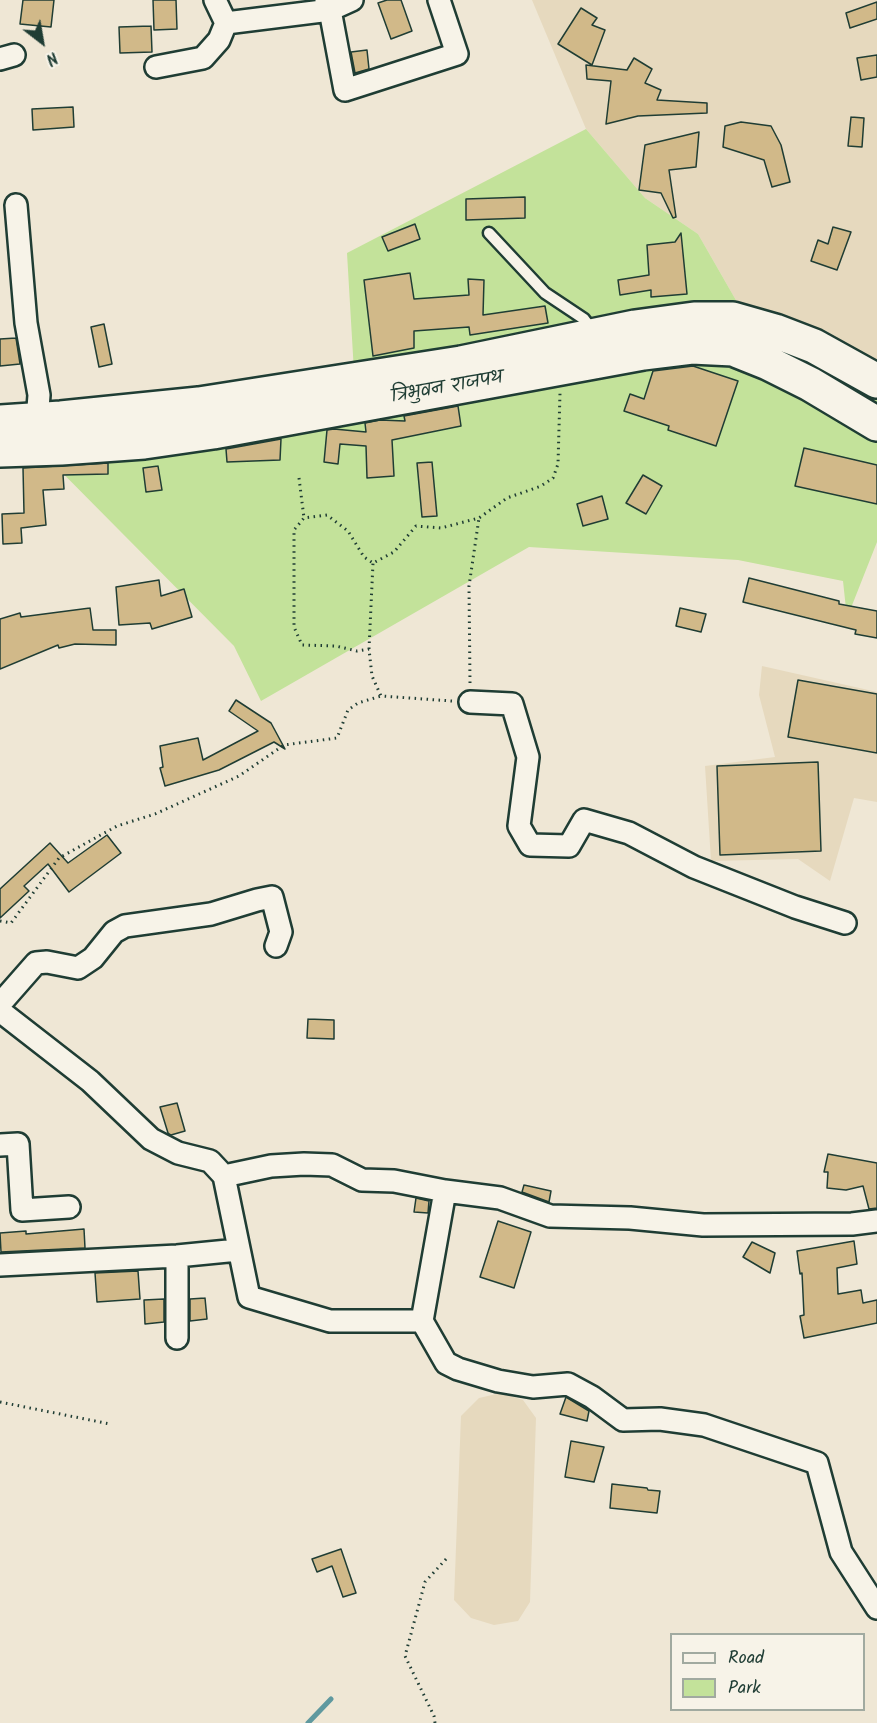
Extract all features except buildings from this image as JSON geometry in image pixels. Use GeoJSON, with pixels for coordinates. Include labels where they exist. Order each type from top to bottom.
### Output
{"type":"FeatureCollection","features":[{"type":"Feature","properties":{"kind":"highway","name":"त्रिभुवन राजपथ"},"geometry":{"type":"LineString","coordinates":[[0,450],[144,442],[213,432],[560,369],[635,327],[694,319],[733,319],[775,331],[814,346],[877,381]]}},
{"type":"Feature","properties":{"kind":"highway","name":"त्रिभुवन राजपथ"},"geometry":{"type":"LineString","coordinates":[[0,422],[37,421],[200,404],[461,363],[598,348],[692,347],[732,349],[768,363],[810,384],[877,424]]}},
{"type":"Feature","properties":{"kind":"street"},"geometry":{"type":"LineString","coordinates":[[156,67],[203,58],[219,40],[226,23],[215,0]]}},
{"type":"Feature","properties":{"kind":"street"},"geometry":{"type":"LineString","coordinates":[[226,23],[352,0]]}},
{"type":"Feature","properties":{"kind":"street"},"geometry":{"type":"LineString","coordinates":[[328,5],[345,90],[457,54],[439,0]]}},
{"type":"Feature","properties":{"kind":"street"},"geometry":{"type":"LineString","coordinates":[[16,205],[26,323],[39,395],[37,421]]}},
{"type":"Feature","properties":{"kind":"street"},"geometry":{"type":"LineString","coordinates":[[470,702],[512,704],[528,757],[519,826],[530,845],[569,846],[584,820],[629,833],[694,867],[795,908],[845,923]]}},
{"type":"Feature","properties":{"kind":"street"},"geometry":{"type":"LineString","coordinates":[[0,1004],[36,963],[47,962],[78,968],[93,958],[114,932],[125,926],[211,914],[272,897],[281,932],[276,946]]}},
{"type":"Feature","properties":{"kind":"street"},"geometry":{"type":"LineString","coordinates":[[0,1011],[90,1081],[151,1139],[178,1153],[210,1161],[224,1176],[249,1297],[330,1321],[422,1322]]}},
{"type":"Feature","properties":{"kind":"street"},"geometry":{"type":"LineString","coordinates":[[0,1145],[18,1144],[22,1209],[69,1208]]}},
{"type":"Feature","properties":{"kind":"street"},"geometry":{"type":"LineString","coordinates":[[224,1176],[271,1166],[332,1165],[362,1180],[394,1181],[500,1198],[550,1216],[630,1218],[703,1226],[852,1224],[877,1221]]}},
{"type":"Feature","properties":{"kind":"street"},"geometry":{"type":"LineString","coordinates":[[445,1191],[422,1322],[446,1363],[498,1382],[533,1387],[568,1384],[592,1396],[623,1420],[660,1419],[704,1425],[816,1463],[841,1551],[877,1608]]}},
{"type":"Feature","properties":{"kind":"street"},"geometry":{"type":"LineString","coordinates":[[0,1264],[177,1256],[238,1250]]}},
{"type":"Feature","properties":{"kind":"street"},"geometry":{"type":"LineString","coordinates":[[177,1256],[177,1338]]}},
{"type":"Feature","properties":{"kind":"lane"},"geometry":{"type":"LineString","coordinates":[[489,233],[545,293],[584,319],[598,348]]}},
{"type":"Feature","properties":{"kind":"path"},"geometry":{"type":"LineString","coordinates":[[373,563],[394,552],[416,526],[441,528],[480,518],[507,498],[541,486],[553,478],[558,464],[560,369]]}},
{"type":"Feature","properties":{"kind":"path"},"geometry":{"type":"LineString","coordinates":[[299,478],[304,518]]}},
{"type":"Feature","properties":{"kind":"path"},"geometry":{"type":"LineString","coordinates":[[369,649],[357,651],[336,646],[302,645],[294,627],[294,530],[304,518],[327,515],[348,531],[364,557],[373,563]]}},
{"type":"Feature","properties":{"kind":"path"},"geometry":{"type":"LineString","coordinates":[[0,921],[11,923],[59,858],[117,826],[155,814],[240,776],[284,745],[336,738],[348,710],[358,703],[381,696],[470,702],[469,586],[480,518]]}},
{"type":"Feature","properties":{"kind":"path"},"geometry":{"type":"LineString","coordinates":[[373,563],[369,649],[372,676],[381,696]]}},
{"type":"Feature","properties":{"kind":"path"},"geometry":{"type":"LineString","coordinates":[[0,1402],[110,1424]]}},
{"type":"Feature","properties":{"kind":"path"},"geometry":{"type":"LineString","coordinates":[[435,1723],[434,1716],[405,1656],[425,1582],[447,1558]]}},
{"type":"Feature","properties":{"kind":"shaded area"},"geometry":{"type":"Polygon","coordinates":[[[532,0],[877,0],[877,370],[797,322],[737,302],[698,234],[645,198],[586,129],[532,0]]]}},
{"type":"Feature","properties":{"kind":"shaded area"},"geometry":{"type":"Polygon","coordinates":[[[762,666],[877,692],[877,802],[854,798],[830,881],[798,859],[711,861],[705,766],[775,757],[759,695],[762,666]]]}},
{"type":"Feature","properties":{"kind":"shaded area"},"geometry":{"type":"Polygon","coordinates":[[[501,1393],[523,1400],[536,1418],[530,1602],[518,1621],[494,1625],[471,1618],[454,1600],[461,1416],[479,1398],[501,1393]]]}},
{"type":"Feature","properties":{"kind":"green space"},"geometry":{"type":"Polygon","coordinates":[[[586,129],[645,198],[698,234],[737,302],[797,322],[877,370],[877,542],[847,618],[843,581],[738,560],[529,547],[261,701],[234,646],[7,417],[354,372],[347,253],[586,129]]]}},
{"type":"Feature","properties":{"kind":"waterway"},"geometry":{"type":"LineString","coordinates":[[308,1723],[331,1699]]}}]}
